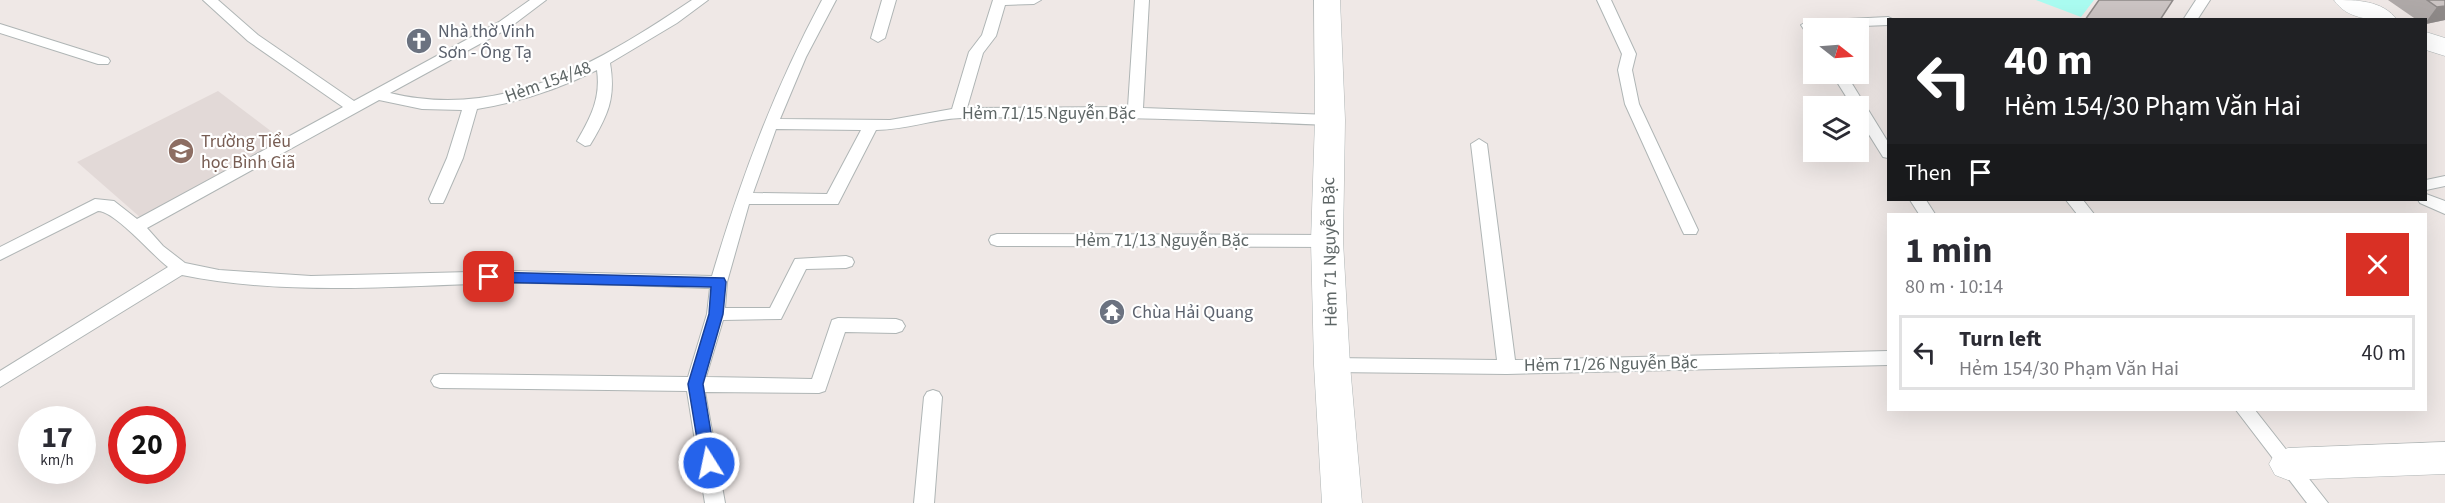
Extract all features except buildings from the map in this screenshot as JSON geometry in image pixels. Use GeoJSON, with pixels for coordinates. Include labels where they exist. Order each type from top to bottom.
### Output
{"type":"FeatureCollection","features":[{"type":"Feature","properties":{"kind":"street","name":"Hẻm 71 Nguyễn Bặc"},"geometry":{"type":"LineString","coordinates":[[1327,0],[1330,120],[1328,241],[1332,365],[1342,503]]}},
{"type":"Feature","properties":{"kind":"street"},"geometry":{"type":"LineString","coordinates":[[2347,0],[2380,18]]}},
{"type":"Feature","properties":{"kind":"street"},"geometry":{"type":"LineString","coordinates":[[2427,41],[2445,46]]}},
{"type":"Feature","properties":{"kind":"street"},"geometry":{"type":"LineString","coordinates":[[2288,465],[2445,458]]}},
{"type":"Feature","properties":{"kind":"lane"},"geometry":{"type":"LineString","coordinates":[[210,0],[253,38],[354,108]]}},
{"type":"Feature","properties":{"kind":"lane"},"geometry":{"type":"LineString","coordinates":[[136,227],[504,25],[539,0]]}},
{"type":"Feature","properties":{"kind":"lane","name":"Hẻm 154/48"},"geometry":{"type":"LineString","coordinates":[[378,95],[437,106],[471,105],[530,92],[603,62],[633,46],[701,0]]}},
{"type":"Feature","properties":{"kind":"lane"},"geometry":{"type":"LineString","coordinates":[[715,503],[695,384],[716,314],[719,282],[743,198],[770,124],[799,57],[829,0]]}},
{"type":"Feature","properties":{"kind":"lane"},"geometry":{"type":"LineString","coordinates":[[878,38],[889,0]]}},
{"type":"Feature","properties":{"kind":"lane"},"geometry":{"type":"LineString","coordinates":[[958,113],[976,52],[989,36],[999,1],[1034,0]]}},
{"type":"Feature","properties":{"kind":"lane"},"geometry":{"type":"LineString","coordinates":[[1135,112],[1142,0]]}},
{"type":"Feature","properties":{"kind":"lane"},"geometry":{"type":"LineString","coordinates":[[1604,0],[1629,54],[1624,70],[1632,104],[1690,230]]}},
{"type":"Feature","properties":{"kind":"lane"},"geometry":{"type":"LineString","coordinates":[[2191,18],[2203,0]]}},
{"type":"Feature","properties":{"kind":"lane"},"geometry":{"type":"LineString","coordinates":[[1869,22],[1887,21]]}},
{"type":"Feature","properties":{"kind":"lane"},"geometry":{"type":"LineString","coordinates":[[0,28],[103,62]]}},
{"type":"Feature","properties":{"kind":"lane"},"geometry":{"type":"LineString","coordinates":[[585,141],[605,105],[607,88],[603,62]]}},
{"type":"Feature","properties":{"kind":"lane"},"geometry":{"type":"LineString","coordinates":[[1845,84],[1887,151]]}},
{"type":"Feature","properties":{"kind":"lane"},"geometry":{"type":"LineString","coordinates":[[437,199],[455,158],[471,105]]}},
{"type":"Feature","properties":{"kind":"lane","name":"Hẻm 71/15 Nguyễn Bặc"},"geometry":{"type":"LineString","coordinates":[[770,124],[890,125],[958,113],[1135,112],[1330,120]]}},
{"type":"Feature","properties":{"kind":"lane"},"geometry":{"type":"LineString","coordinates":[[743,198],[832,200],[871,125]]}},
{"type":"Feature","properties":{"kind":"lane"},"geometry":{"type":"LineString","coordinates":[[1479,144],[1507,367]]}},
{"type":"Feature","properties":{"kind":"lane"},"geometry":{"type":"LineString","coordinates":[[2427,185],[2445,181]]}},
{"type":"Feature","properties":{"kind":"lane"},"geometry":{"type":"LineString","coordinates":[[2427,199],[2445,208]]}},
{"type":"Feature","properties":{"kind":"lane"},"geometry":{"type":"LineString","coordinates":[[2075,201],[2085,213]]}},
{"type":"Feature","properties":{"kind":"lane"},"geometry":{"type":"LineString","coordinates":[[0,254],[95,205],[108,205],[136,227],[157,250],[180,268],[200,274],[277,282],[512,277],[719,282]]}},
{"type":"Feature","properties":{"kind":"lane","name":"Hẻm 71/13 Nguyễn Bặc"},"geometry":{"type":"LineString","coordinates":[[997,240],[1328,241]]}},
{"type":"Feature","properties":{"kind":"lane"},"geometry":{"type":"LineString","coordinates":[[716,314],[775,314],[801,263],[846,262]]}},
{"type":"Feature","properties":{"kind":"lane"},"geometry":{"type":"LineString","coordinates":[[0,380],[180,268]]}},
{"type":"Feature","properties":{"kind":"lane"},"geometry":{"type":"LineString","coordinates":[[440,381],[819,386],[838,325],[896,326]]}},
{"type":"Feature","properties":{"kind":"lane","name":"Hẻm 71/26 Nguyễn Bặc"},"geometry":{"type":"LineString","coordinates":[[1332,365],[1507,367],[1887,358]]}},
{"type":"Feature","properties":{"kind":"lane"},"geometry":{"type":"LineString","coordinates":[[924,503],[933,397]]}},
{"type":"Feature","properties":{"kind":"lane"},"geometry":{"type":"LineString","coordinates":[[2246,411],[2318,503]]}},
{"type":"Feature","properties":{"kind":"shaded area","name":"Trường Tiểu học Bình Giã"},"geometry":{"type":"Polygon","coordinates":[[[218,91],[284,141],[141,218],[77,162],[218,91]]]}},
{"type":"Feature","properties":{"kind":"water"},"geometry":{"type":"Polygon","coordinates":[[[2036,0],[2094,0],[2081,17],[2036,0]]]}},
{"type":"Feature","properties":{"kind":"place","name":"Nhà thờ Vinh Sơn - Ông Tạ"},"geometry":{"type":"Point","coordinates":[419,41]}},
{"type":"Feature","properties":{"kind":"place","name":"Trường Tiểu học Bình Giã"},"geometry":{"type":"Point","coordinates":[181,151]}},
{"type":"Feature","properties":{"kind":"place","name":"Chùa Hải Quang"},"geometry":{"type":"Point","coordinates":[1112,312]}},
{"type":"Feature","properties":{"kind":"route"},"geometry":{"type":"LineString","coordinates":[[489,277],[719,282],[716,314],[695,384],[709,463]]}}]}
